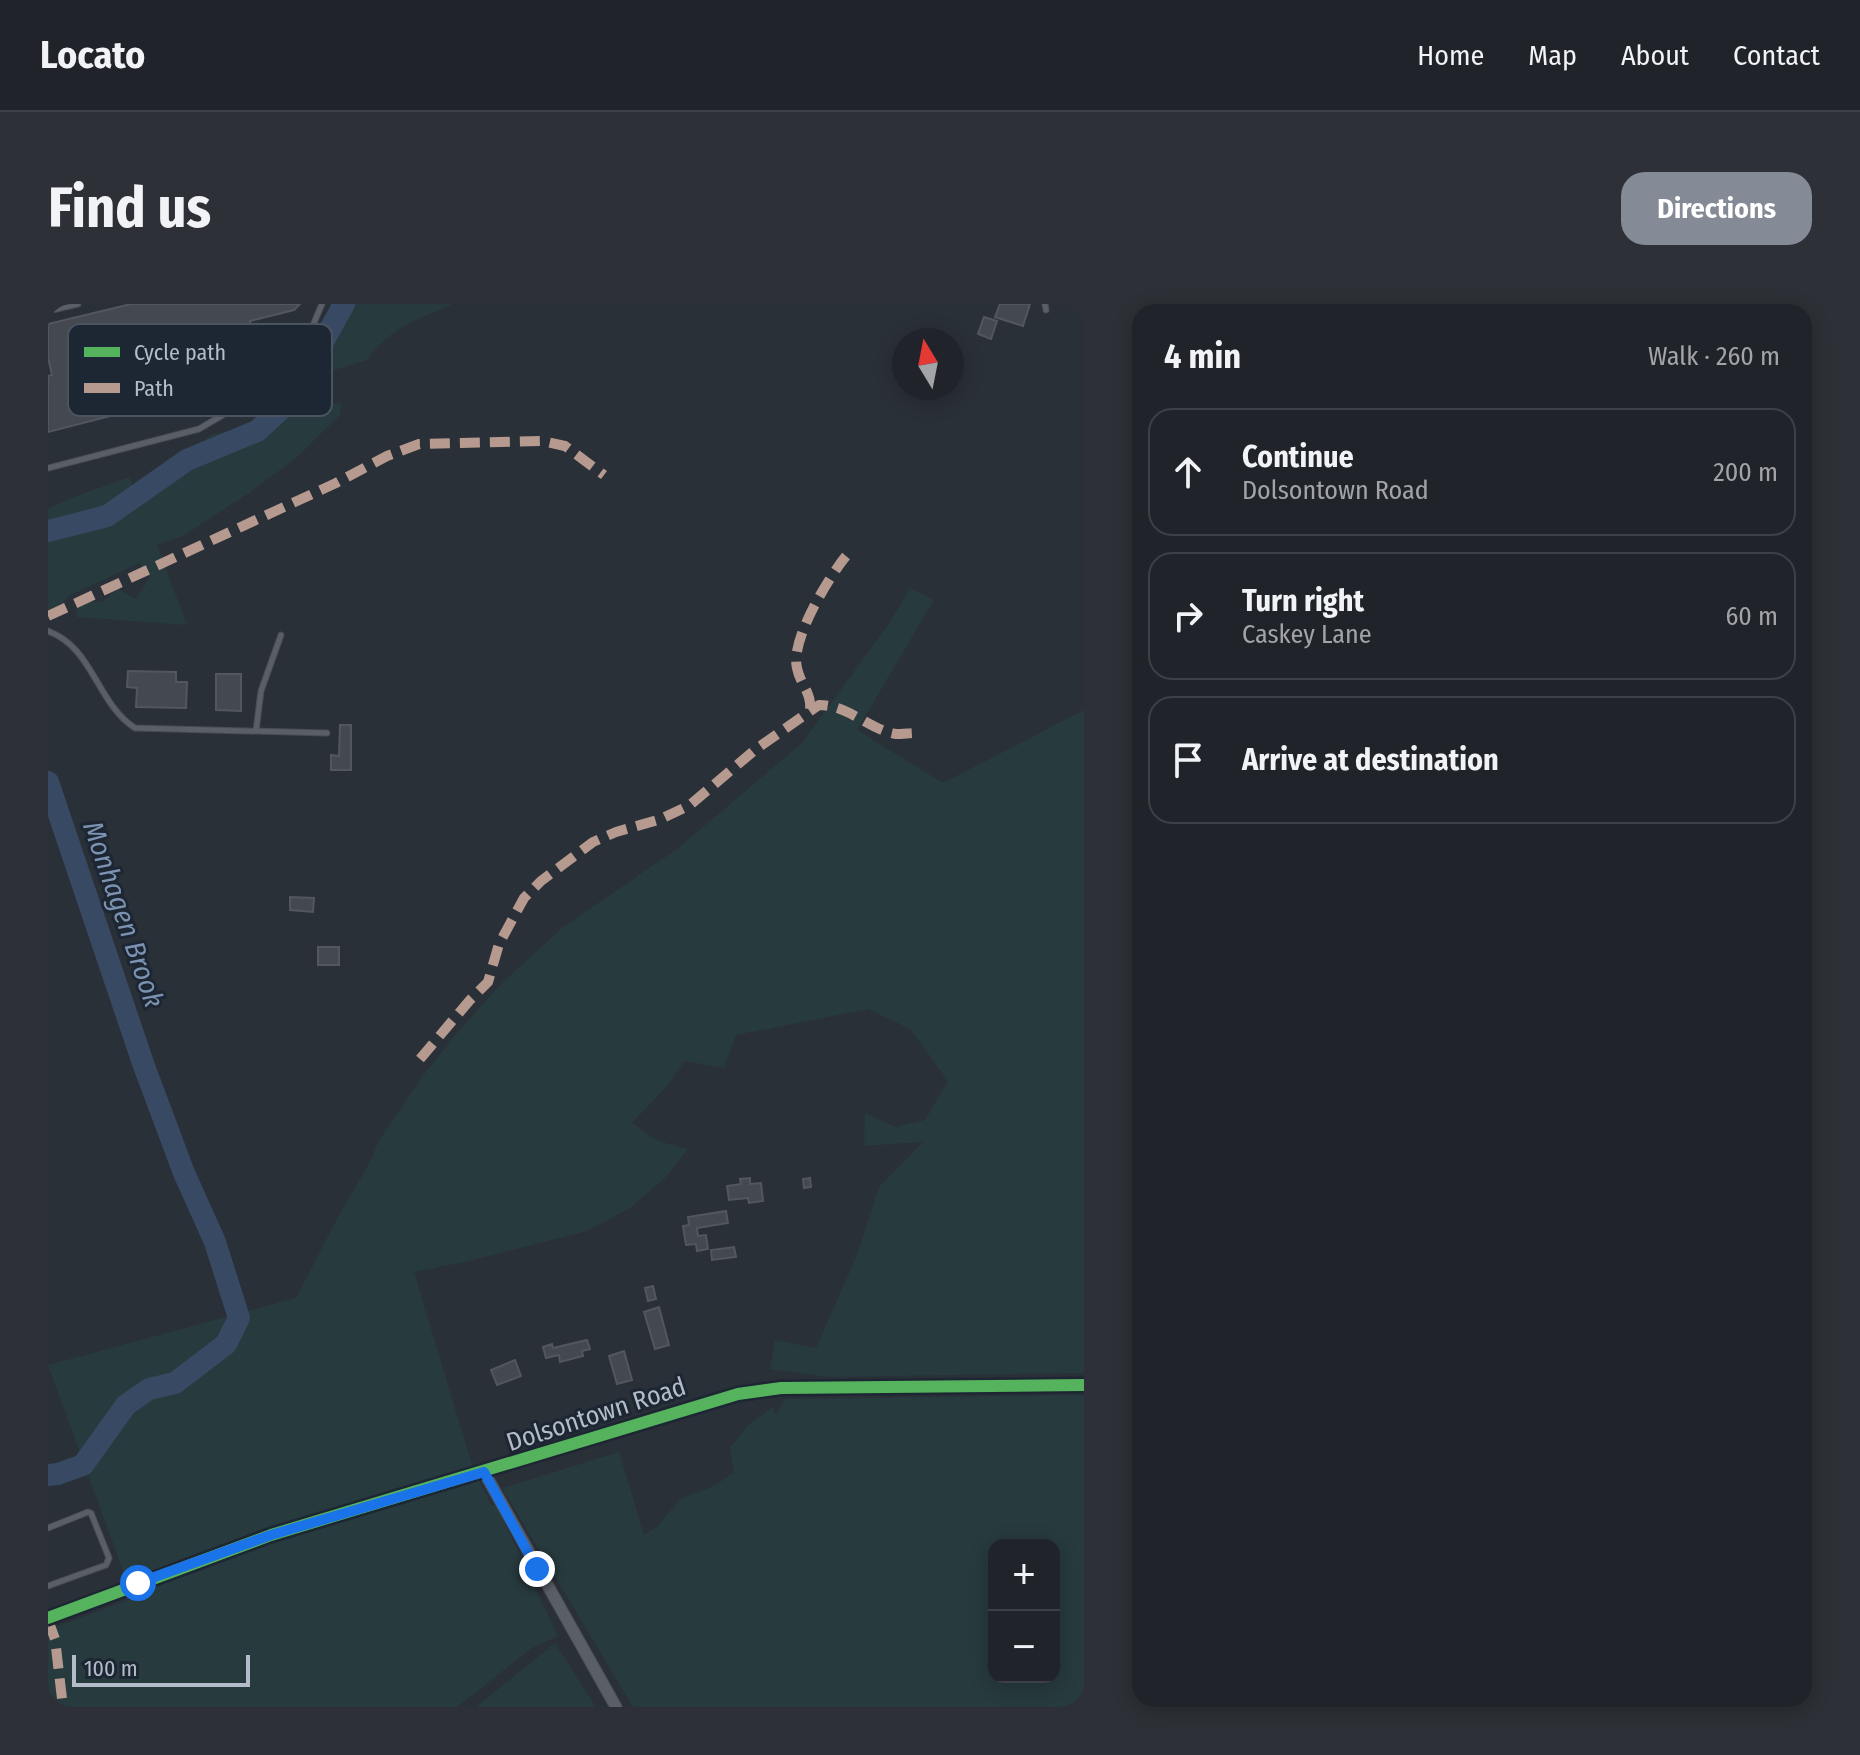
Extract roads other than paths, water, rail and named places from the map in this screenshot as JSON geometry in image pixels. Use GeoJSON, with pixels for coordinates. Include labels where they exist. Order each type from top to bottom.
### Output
{"type":"FeatureCollection","features":[{"type":"Feature","properties":{"kind":"street","name":"Dolsontown Road"},"geometry":{"type":"LineString","coordinates":[[48,1618],[271,1535],[711,1400],[760,1390],[1084,1385]]}},
{"type":"Feature","properties":{"kind":"street"},"geometry":{"type":"LineString","coordinates":[[484,1472],[616,1707]]}},
{"type":"Feature","properties":{"kind":"lane"},"geometry":{"type":"LineString","coordinates":[[48,311],[78,304]]}},
{"type":"Feature","properties":{"kind":"lane"},"geometry":{"type":"LineString","coordinates":[[313,324],[322,304]]}},
{"type":"Feature","properties":{"kind":"lane"},"geometry":{"type":"LineString","coordinates":[[48,468],[199,429],[221,416]]}},
{"type":"Feature","properties":{"kind":"lane"},"geometry":{"type":"LineString","coordinates":[[48,631],[63,636],[87,663],[117,713],[135,728],[327,733]]}},
{"type":"Feature","properties":{"kind":"lane"},"geometry":{"type":"LineString","coordinates":[[256,731],[261,691],[281,635]]}},
{"type":"Feature","properties":{"kind":"lane"},"geometry":{"type":"LineString","coordinates":[[48,1528],[91,1513],[109,1558],[106,1565],[48,1586]]}},
{"type":"Feature","properties":{"kind":"waterway","name":"Monhagen Brook"},"geometry":{"type":"LineString","coordinates":[[332,326],[344,304]]}},
{"type":"Feature","properties":{"kind":"waterway","name":"Monhagen Brook"},"geometry":{"type":"LineString","coordinates":[[48,531],[107,516],[187,460],[257,431],[273,416]]}},
{"type":"Feature","properties":{"kind":"waterway","name":"Monhagen Brook"},"geometry":{"type":"LineString","coordinates":[[48,782],[144,1066],[184,1173],[215,1242],[239,1318],[226,1344],[175,1383],[149,1389],[126,1405],[83,1465],[48,1475]]}}]}
